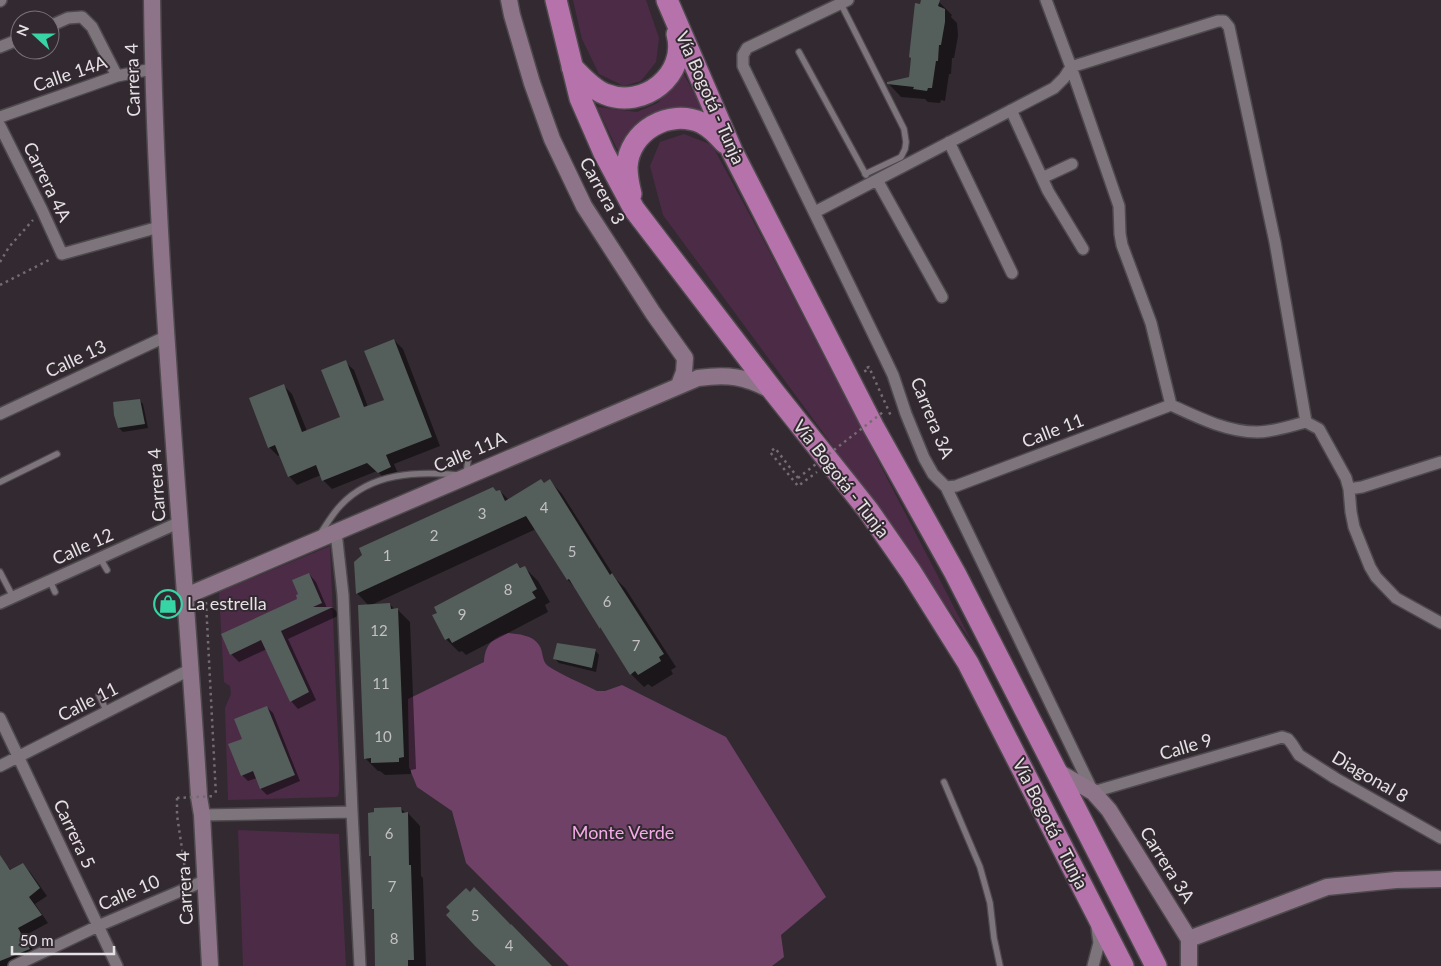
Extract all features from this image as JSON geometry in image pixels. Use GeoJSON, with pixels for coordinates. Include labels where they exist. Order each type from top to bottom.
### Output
{"type":"FeatureCollection","features":[{"type":"Feature","properties":{"kind":"highway","name":"Vía Bogotá - Tunja"},"geometry":{"type":"LineString","coordinates":[[556,0],[580,98],[604,153],[634,209],[774,392],[868,510],[911,572],[968,663],[1123,966]]}},
{"type":"Feature","properties":{"kind":"highway","name":"Vía Bogotá - Tunja"},"geometry":{"type":"LineString","coordinates":[[669,5],[732,151],[873,426],[955,573],[1156,966]]}},
{"type":"Feature","properties":{"kind":"highway"},"geometry":{"type":"LineString","coordinates":[[572,66],[589,84],[604,94],[622,99],[640,97],[657,89],[670,75],[678,58],[679,40],[669,5]]}},
{"type":"Feature","properties":{"kind":"highway"},"geometry":{"type":"LineString","coordinates":[[634,209],[627,167],[632,147],[645,131],[662,121],[682,118],[702,123],[718,135],[732,151]]}},
{"type":"Feature","properties":{"kind":"street","name":"Carrera 4"},"geometry":{"type":"LineString","coordinates":[[152,0],[152,69],[159,227],[192,669],[210,966]]}},
{"type":"Feature","properties":{"kind":"street","name":"Carrera 3"},"geometry":{"type":"LineString","coordinates":[[509,0],[532,83],[552,139],[584,206],[653,313],[685,358],[684,372],[679,385]]}},
{"type":"Feature","properties":{"kind":"street"},"geometry":{"type":"LineString","coordinates":[[1046,0],[1119,206],[1122,245],[1151,323],[1171,405],[1233,429],[1257,432],[1275,430],[1306,422],[1319,428],[1346,478],[1354,527],[1376,578],[1396,598],[1441,623]]}},
{"type":"Feature","properties":{"kind":"street","name":"Carrera 3A"},"geometry":{"type":"LineString","coordinates":[[845,2],[747,48],[743,55],[743,66],[893,374],[906,414],[924,458],[933,474],[946,487],[1093,792],[1109,810],[1189,939]]}},
{"type":"Feature","properties":{"kind":"street"},"geometry":{"type":"LineString","coordinates":[[60,22],[82,16],[92,27],[117,76]]}},
{"type":"Feature","properties":{"kind":"street"},"geometry":{"type":"LineString","coordinates":[[815,212],[871,179],[949,142],[1054,88],[1071,67],[1218,21],[1224,21],[1229,27],[1275,242],[1306,422]]}},
{"type":"Feature","properties":{"kind":"street","name":"Calle 14A"},"geometry":{"type":"LineString","coordinates":[[0,116],[117,76],[152,69]]}},
{"type":"Feature","properties":{"kind":"street"},"geometry":{"type":"LineString","coordinates":[[1011,110],[1048,191],[1083,249]]}},
{"type":"Feature","properties":{"kind":"street","name":"Carrera 4A"},"geometry":{"type":"LineString","coordinates":[[0,126],[62,254]]}},
{"type":"Feature","properties":{"kind":"street"},"geometry":{"type":"LineString","coordinates":[[949,142],[1012,273]]}},
{"type":"Feature","properties":{"kind":"street"},"geometry":{"type":"LineString","coordinates":[[1042,178],[1072,164]]}},
{"type":"Feature","properties":{"kind":"street"},"geometry":{"type":"LineString","coordinates":[[871,179],[942,297]]}},
{"type":"Feature","properties":{"kind":"street"},"geometry":{"type":"LineString","coordinates":[[62,254],[159,227]]}},
{"type":"Feature","properties":{"kind":"street","name":"Calle 13"},"geometry":{"type":"LineString","coordinates":[[0,414],[51,386],[166,336]]}},
{"type":"Feature","properties":{"kind":"street","name":"Calle 11A"},"geometry":{"type":"LineString","coordinates":[[186,596],[698,378],[717,375],[737,377],[756,382],[774,392]]}},
{"type":"Feature","properties":{"kind":"street","name":"Calle 11"},"geometry":{"type":"LineString","coordinates":[[946,487],[956,486],[1171,405]]}},
{"type":"Feature","properties":{"kind":"street"},"geometry":{"type":"LineString","coordinates":[[1349,489],[1362,487],[1441,462]]}},
{"type":"Feature","properties":{"kind":"street","name":"Calle 12"},"geometry":{"type":"LineString","coordinates":[[0,603],[180,522]]}},
{"type":"Feature","properties":{"kind":"street"},"geometry":{"type":"LineString","coordinates":[[336,532],[343,595],[360,966]]}},
{"type":"Feature","properties":{"kind":"street","name":"Calle 11"},"geometry":{"type":"LineString","coordinates":[[0,766],[192,669]]}},
{"type":"Feature","properties":{"kind":"street","name":"Carrera 5"},"geometry":{"type":"LineString","coordinates":[[0,718],[117,966]]}},
{"type":"Feature","properties":{"kind":"street","name":"Calle 9"},"geometry":{"type":"LineString","coordinates":[[1093,792],[1282,738],[1288,739]]}},
{"type":"Feature","properties":{"kind":"street","name":"Diagonal 8"},"geometry":{"type":"LineString","coordinates":[[1288,739],[1299,755],[1306,760],[1441,838]]}},
{"type":"Feature","properties":{"kind":"street","name":"Carrera 3A"},"geometry":{"type":"LineString","coordinates":[[1055,770],[1093,792]]}},
{"type":"Feature","properties":{"kind":"street"},"geometry":{"type":"LineString","coordinates":[[202,815],[352,812]]}},
{"type":"Feature","properties":{"kind":"street"},"geometry":{"type":"LineString","coordinates":[[1189,966],[1189,939],[1326,887],[1396,880],[1441,879]]}},
{"type":"Feature","properties":{"kind":"street","name":"Calle 10"},"geometry":{"type":"LineString","coordinates":[[14,966],[98,926],[204,881]]}},
{"type":"Feature","properties":{"kind":"street"},"geometry":{"type":"LineString","coordinates":[[1093,966],[1099,943],[1095,912]]}},
{"type":"Feature","properties":{"kind":"lane"},"geometry":{"type":"LineString","coordinates":[[799,52],[871,179],[901,156],[905,149],[905,135],[904,129],[845,2]]}},
{"type":"Feature","properties":{"kind":"lane"},"geometry":{"type":"LineString","coordinates":[[0,482],[58,454]]}},
{"type":"Feature","properties":{"kind":"lane"},"geometry":{"type":"LineString","coordinates":[[316,540],[340,505],[357,491],[380,480],[402,474],[434,473],[465,476],[468,460]]}},
{"type":"Feature","properties":{"kind":"lane"},"geometry":{"type":"LineString","coordinates":[[100,558],[107,570]]}},
{"type":"Feature","properties":{"kind":"lane"},"geometry":{"type":"LineString","coordinates":[[0,572],[12,598]]}},
{"type":"Feature","properties":{"kind":"lane"},"geometry":{"type":"LineString","coordinates":[[50,581],[56,592]]}},
{"type":"Feature","properties":{"kind":"lane"},"geometry":{"type":"LineString","coordinates":[[100,695],[108,712]]}},
{"type":"Feature","properties":{"kind":"lane"},"geometry":{"type":"LineString","coordinates":[[944,782],[980,867],[990,903],[994,938],[1000,966]]}},
{"type":"Feature","properties":{"kind":"path"},"geometry":{"type":"LineString","coordinates":[[0,262],[9,247],[42,210]]}},
{"type":"Feature","properties":{"kind":"path"},"geometry":{"type":"LineString","coordinates":[[0,285],[62,254]]}},
{"type":"Feature","properties":{"kind":"path"},"geometry":{"type":"LineString","coordinates":[[868,377],[864,369],[870,367],[891,416]]}},
{"type":"Feature","properties":{"kind":"path"},"geometry":{"type":"LineString","coordinates":[[830,462],[798,486],[770,452],[775,448],[798,478],[883,412]]}},
{"type":"Feature","properties":{"kind":"path"},"geometry":{"type":"LineString","coordinates":[[187,888],[177,816],[177,798],[216,796],[205,588]]}},
{"type":"Feature","properties":{"kind":"shaded area"},"geometry":{"type":"Polygon","coordinates":[[[573,0],[646,0],[659,38],[656,62],[641,81],[624,86],[599,74],[582,39],[573,0]]]}},
{"type":"Feature","properties":{"kind":"shaded area"},"geometry":{"type":"Polygon","coordinates":[[[683,73],[706,114],[687,106],[651,118],[629,132],[621,157],[597,107],[637,112],[658,103],[683,73]]]}},
{"type":"Feature","properties":{"kind":"shaded area"},"geometry":{"type":"Polygon","coordinates":[[[684,134],[712,145],[972,642],[827,438],[663,215],[650,166],[660,142],[684,134]]]}},
{"type":"Feature","properties":{"kind":"shaded area"},"geometry":{"type":"Polygon","coordinates":[[[330,546],[339,764],[338,796],[228,800],[225,708],[231,694],[230,686],[224,682],[219,592],[330,546]]]}},
{"type":"Feature","properties":{"kind":"shaded area"},"geometry":{"type":"Polygon","coordinates":[[[238,830],[339,834],[346,966],[243,966],[238,830]]]}},
{"type":"Feature","properties":{"kind":"green space","name":"Monte Verde"},"geometry":{"type":"Polygon","coordinates":[[[508,633],[533,639],[541,648],[544,661],[559,673],[597,691],[605,691],[622,685],[726,737],[826,897],[781,935],[784,957],[772,966],[569,966],[466,863],[452,811],[417,787],[409,767],[408,699],[484,662],[490,643],[508,633]]]}},
{"type":"Feature","properties":{"kind":"building"},"geometry":{"type":"Polygon","coordinates":[[[921,0],[940,0],[938,6],[945,9],[945,22],[941,45],[939,45],[938,61],[936,61],[932,88],[928,88],[927,91],[913,89],[914,87],[887,84],[887,82],[909,77],[911,58],[909,57],[915,3],[920,4],[921,0]]]}},
{"type":"Feature","properties":{"kind":"building"},"geometry":{"type":"Polygon","coordinates":[[[394,339],[432,437],[386,455],[391,467],[378,473],[367,463],[322,481],[316,465],[288,477],[275,445],[268,448],[249,398],[284,384],[302,432],[340,417],[321,370],[346,360],[364,407],[384,400],[364,351],[394,339]]]}},
{"type":"Feature","properties":{"kind":"building"},"geometry":{"type":"Polygon","coordinates":[[[140,399],[145,424],[118,428],[113,402],[140,399]]]}},
{"type":"Feature","properties":{"kind":"building"},"geometry":{"type":"Polygon","coordinates":[[[541,479],[544,483],[550,479],[610,575],[612,573],[664,654],[659,657],[661,661],[638,675],[635,671],[630,675],[569,579],[567,580],[526,516],[356,594],[354,562],[362,555],[359,548],[493,487],[496,491],[500,490],[505,501],[541,479]]]}},
{"type":"Feature","properties":{"kind":"building"},"geometry":{"type":"Polygon","coordinates":[[[517,563],[520,568],[525,566],[537,589],[532,592],[536,598],[452,643],[449,638],[445,640],[432,615],[437,613],[434,607],[517,563]]]}},
{"type":"Feature","properties":{"kind":"building"},"geometry":{"type":"Polygon","coordinates":[[[309,573],[322,603],[313,607],[333,607],[281,631],[309,692],[290,702],[261,640],[230,655],[221,634],[297,599],[296,595],[298,594],[292,580],[309,573]]]}},
{"type":"Feature","properties":{"kind":"building"},"geometry":{"type":"Polygon","coordinates":[[[390,603],[391,609],[398,608],[404,757],[399,758],[399,762],[371,763],[371,758],[364,759],[358,605],[390,603]]]}},
{"type":"Feature","properties":{"kind":"building"},"geometry":{"type":"Polygon","coordinates":[[[557,643],[596,649],[592,668],[553,659],[557,643]]]}},
{"type":"Feature","properties":{"kind":"building"},"geometry":{"type":"Polygon","coordinates":[[[267,706],[295,775],[260,789],[253,771],[241,776],[228,744],[242,739],[234,719],[267,706]]]}},
{"type":"Feature","properties":{"kind":"building"},"geometry":{"type":"Polygon","coordinates":[[[401,807],[402,813],[408,812],[414,960],[408,960],[408,966],[375,966],[374,909],[372,909],[368,813],[374,812],[374,808],[401,807]]]}},
{"type":"Feature","properties":{"kind":"building"},"geometry":{"type":"Polygon","coordinates":[[[0,855],[10,870],[23,863],[40,888],[29,897],[42,915],[18,928],[30,949],[0,961],[0,855]]]}},
{"type":"Feature","properties":{"kind":"building"},"geometry":{"type":"Polygon","coordinates":[[[474,887],[552,966],[496,966],[475,946],[446,915],[450,911],[446,907],[466,888],[470,892],[474,887]]]}},
{"type":"Feature","properties":{"kind":"place","name":"La estrella"},"geometry":{"type":"Point","coordinates":[168,604]}}]}
